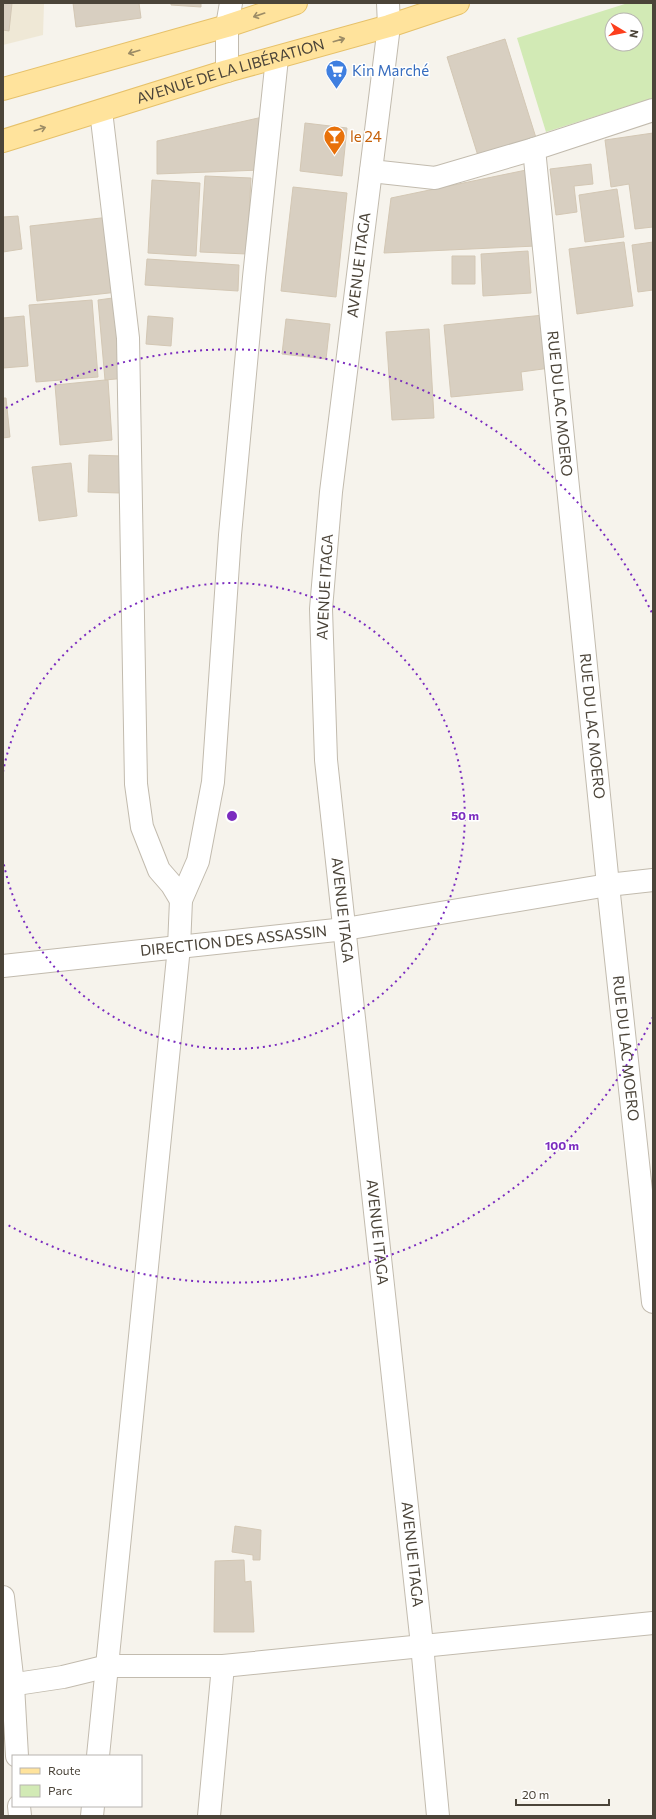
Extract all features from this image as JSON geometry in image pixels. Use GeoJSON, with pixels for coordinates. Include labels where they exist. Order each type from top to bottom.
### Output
{"type":"FeatureCollection","features":[{"type":"Feature","properties":{"kind":"main road"},"geometry":{"type":"LineString","coordinates":[[3,89],[227,26],[296,3]]}},
{"type":"Feature","properties":{"kind":"main road","name":"AVENUE DE LA LIBÉRATION"},"geometry":{"type":"LineString","coordinates":[[3,141],[227,71],[389,26],[458,3]]}},
{"type":"Feature","properties":{"kind":"street"},"geometry":{"type":"LineString","coordinates":[[227,71],[227,26],[231,3]]}},
{"type":"Feature","properties":{"kind":"street","name":"AVENUE ITAGA"},"geometry":{"type":"LineString","coordinates":[[388,3],[389,26],[330,492],[321,609],[326,760],[422,1645],[438,1816]]}},
{"type":"Feature","properties":{"kind":"street"},"geometry":{"type":"LineString","coordinates":[[98,1755],[179,947],[181,900],[198,861],[213,782],[230,535],[254,277],[277,58]]}},
{"type":"Feature","properties":{"kind":"street"},"geometry":{"type":"LineString","coordinates":[[371,171],[436,178],[534,150],[653,110]]}},
{"type":"Feature","properties":{"kind":"street"},"geometry":{"type":"LineString","coordinates":[[101,111],[128,338],[136,784],[142,827],[150,848],[159,870],[172,885],[181,900]]}},
{"type":"Feature","properties":{"kind":"street","name":"RUE DU LAC MOERO"},"geometry":{"type":"LineString","coordinates":[[534,150],[608,885],[653,1302]]}},
{"type":"Feature","properties":{"kind":"street","name":"DIRECTION DES ASSASSIN"},"geometry":{"type":"LineString","coordinates":[[3,966],[345,929],[608,885],[653,880]]}},
{"type":"Feature","properties":{"kind":"street"},"geometry":{"type":"LineString","coordinates":[[3,1597],[8,1685],[16,1755]]}},
{"type":"Feature","properties":{"kind":"street"},"geometry":{"type":"LineString","coordinates":[[8,1685],[63,1677],[108,1666],[223,1666],[653,1623]]}},
{"type":"Feature","properties":{"kind":"street"},"geometry":{"type":"LineString","coordinates":[[209,1816],[223,1666]]}},
{"type":"Feature","properties":{"kind":"shaded area"},"geometry":{"type":"Polygon","coordinates":[[[3,3],[44,3],[43,35],[3,45],[3,3]]]}},
{"type":"Feature","properties":{"kind":"green space"},"geometry":{"type":"Polygon","coordinates":[[[628,3],[653,3],[653,98],[546,132],[517,38],[628,3]]]}},
{"type":"Feature","properties":{"kind":"building"},"geometry":{"type":"Polygon","coordinates":[[[3,3],[12,3],[9,31],[3,30],[3,3]]]}},
{"type":"Feature","properties":{"kind":"building"},"geometry":{"type":"Polygon","coordinates":[[[73,3],[139,3],[141,18],[76,27],[73,3]]]}},
{"type":"Feature","properties":{"kind":"building"},"geometry":{"type":"Polygon","coordinates":[[[171,3],[201,3],[201,7],[171,5],[171,3]]]}},
{"type":"Feature","properties":{"kind":"building"},"geometry":{"type":"Polygon","coordinates":[[[505,39],[537,141],[479,159],[447,57],[505,39]]]}},
{"type":"Feature","properties":{"kind":"building"},"geometry":{"type":"Polygon","coordinates":[[[267,116],[261,170],[157,174],[157,141],[267,116]]]}},
{"type":"Feature","properties":{"kind":"building"},"geometry":{"type":"Polygon","coordinates":[[[305,123],[347,128],[342,176],[300,171],[305,123]]]}},
{"type":"Feature","properties":{"kind":"building"},"geometry":{"type":"Polygon","coordinates":[[[653,133],[653,227],[635,229],[629,184],[611,187],[605,140],[653,133]]]}},
{"type":"Feature","properties":{"kind":"building"},"geometry":{"type":"Polygon","coordinates":[[[591,164],[593,184],[574,186],[577,212],[556,215],[550,169],[591,164]]]}},
{"type":"Feature","properties":{"kind":"building"},"geometry":{"type":"Polygon","coordinates":[[[531,169],[536,246],[384,253],[391,198],[531,169]]]}},
{"type":"Feature","properties":{"kind":"building"},"geometry":{"type":"Polygon","coordinates":[[[205,176],[251,178],[247,254],[200,252],[205,176]]]}},
{"type":"Feature","properties":{"kind":"building"},"geometry":{"type":"Polygon","coordinates":[[[152,180],[200,183],[196,256],[148,253],[152,180]]]}},
{"type":"Feature","properties":{"kind":"building"},"geometry":{"type":"Polygon","coordinates":[[[293,187],[347,193],[336,297],[281,291],[293,187]]]}},
{"type":"Feature","properties":{"kind":"building"},"geometry":{"type":"Polygon","coordinates":[[[617,189],[624,237],[585,242],[579,195],[617,189]]]}},
{"type":"Feature","properties":{"kind":"building"},"geometry":{"type":"Polygon","coordinates":[[[18,216],[22,249],[3,252],[3,217],[18,216]]]}},
{"type":"Feature","properties":{"kind":"building"},"geometry":{"type":"Polygon","coordinates":[[[110,217],[118,292],[37,301],[30,226],[110,217]]]}},
{"type":"Feature","properties":{"kind":"building"},"geometry":{"type":"Polygon","coordinates":[[[624,242],[633,306],[577,314],[569,249],[624,242]]]}},
{"type":"Feature","properties":{"kind":"building"},"geometry":{"type":"Polygon","coordinates":[[[653,242],[653,290],[638,292],[632,245],[653,242]]]}},
{"type":"Feature","properties":{"kind":"building"},"geometry":{"type":"Polygon","coordinates":[[[528,251],[531,293],[483,296],[481,254],[528,251]]]}},
{"type":"Feature","properties":{"kind":"building"},"geometry":{"type":"Polygon","coordinates":[[[452,256],[475,256],[475,284],[452,284],[452,256]]]}},
{"type":"Feature","properties":{"kind":"building"},"geometry":{"type":"Polygon","coordinates":[[[147,259],[239,265],[238,291],[145,285],[147,259]]]}},
{"type":"Feature","properties":{"kind":"building"},"geometry":{"type":"Polygon","coordinates":[[[120,297],[127,378],[105,380],[98,300],[120,297]]]}},
{"type":"Feature","properties":{"kind":"building"},"geometry":{"type":"Polygon","coordinates":[[[92,300],[98,377],[36,382],[29,305],[92,300]]]}},
{"type":"Feature","properties":{"kind":"building"},"geometry":{"type":"Polygon","coordinates":[[[544,315],[550,368],[521,372],[523,390],[451,397],[444,325],[544,315]]]}},
{"type":"Feature","properties":{"kind":"building"},"geometry":{"type":"Polygon","coordinates":[[[24,316],[28,366],[3,368],[3,318],[24,316]]]}},
{"type":"Feature","properties":{"kind":"building"},"geometry":{"type":"Polygon","coordinates":[[[148,316],[173,318],[171,346],[146,344],[148,316]]]}},
{"type":"Feature","properties":{"kind":"building"},"geometry":{"type":"Polygon","coordinates":[[[286,319],[330,324],[326,359],[282,354],[286,319]]]}},
{"type":"Feature","properties":{"kind":"building"},"geometry":{"type":"Polygon","coordinates":[[[429,329],[434,418],[392,420],[386,332],[429,329]]]}},
{"type":"Feature","properties":{"kind":"building"},"geometry":{"type":"Polygon","coordinates":[[[108,380],[112,440],[60,445],[55,385],[108,380]]]}},
{"type":"Feature","properties":{"kind":"building"},"geometry":{"type":"Polygon","coordinates":[[[3,398],[6,398],[10,437],[3,438],[3,398]]]}},
{"type":"Feature","properties":{"kind":"building"},"geometry":{"type":"Polygon","coordinates":[[[89,455],[122,456],[120,493],[88,492],[89,455]]]}},
{"type":"Feature","properties":{"kind":"building"},"geometry":{"type":"Polygon","coordinates":[[[71,463],[77,516],[39,521],[32,467],[71,463]]]}},
{"type":"Feature","properties":{"kind":"building"},"geometry":{"type":"Polygon","coordinates":[[[235,1526],[261,1530],[260,1560],[253,1560],[253,1555],[232,1552],[235,1526]]]}},
{"type":"Feature","properties":{"kind":"building"},"geometry":{"type":"Polygon","coordinates":[[[244,1560],[245,1582],[251,1581],[254,1632],[214,1632],[215,1561],[244,1560]]]}},
{"type":"Feature","properties":{"kind":"place","name":"Kin Marché"},"geometry":{"type":"Point","coordinates":[336,90]}},
{"type":"Feature","properties":{"kind":"place","name":"le 24"},"geometry":{"type":"Point","coordinates":[335,156]}}]}
